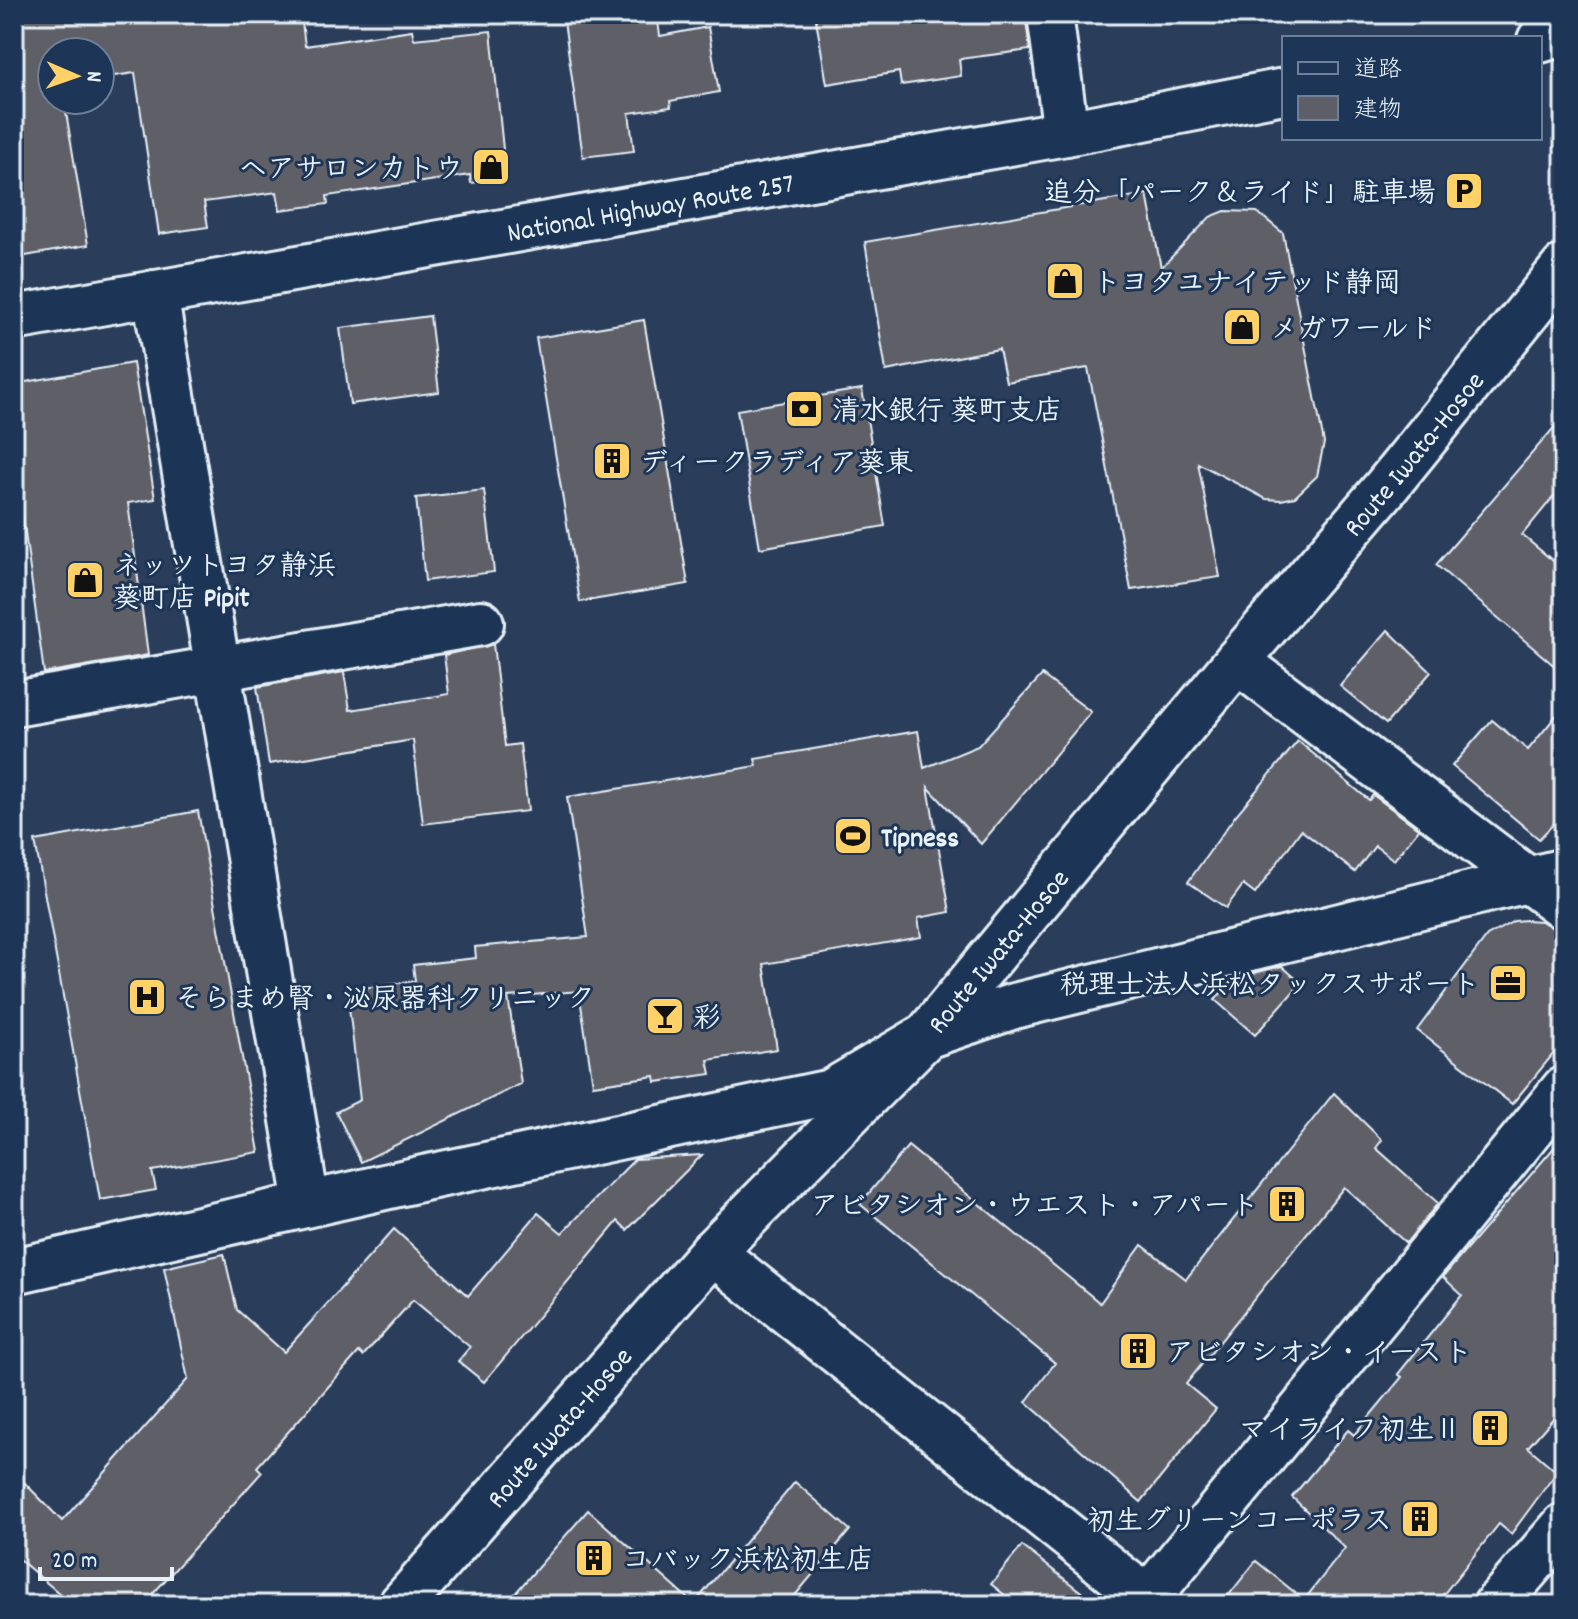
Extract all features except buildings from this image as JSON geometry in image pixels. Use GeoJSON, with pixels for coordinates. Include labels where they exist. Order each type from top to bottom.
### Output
{"type":"FeatureCollection","features":[{"type":"Feature","properties":{"kind":"main road"},"geometry":{"type":"LineString","coordinates":[[1050,14],[1066,133]]}},
{"type":"Feature","properties":{"kind":"main road","name":"National Highway Route 257"},"geometry":{"type":"LineString","coordinates":[[14,318],[1066,133],[1282,91]]}},
{"type":"Feature","properties":{"kind":"main road","name":"Route Iwata-Hosoe"},"geometry":{"type":"LineString","coordinates":[[401,1605],[712,1252],[926,1036],[1237,661],[1386,487],[1564,267]]}},
{"type":"Feature","properties":{"kind":"main road"},"geometry":{"type":"LineString","coordinates":[[155,293],[307,1204]]}},
{"type":"Feature","properties":{"kind":"main road"},"geometry":{"type":"LineString","coordinates":[[14,704],[481,623]]}},
{"type":"Feature","properties":{"kind":"main road"},"geometry":{"type":"LineString","coordinates":[[1237,661],[1546,875],[1564,907]]}},
{"type":"Feature","properties":{"kind":"main road"},"geometry":{"type":"LineString","coordinates":[[14,1271],[307,1204],[831,1092],[926,1036],[1014,1006],[1546,875]]}},
{"type":"Feature","properties":{"kind":"main road"},"geometry":{"type":"LineString","coordinates":[[712,1252],[1151,1602],[1564,1089]]}},
{"type":"Feature","properties":{"kind":"main road"},"geometry":{"type":"LineString","coordinates":[[1496,1605],[1564,1526]]}},
{"type":"Feature","properties":{"kind":"place","name":"ヘアサロンカトウ"},"geometry":{"type":"Point","coordinates":[491,167]}},
{"type":"Feature","properties":{"kind":"place","name":"追分「パーク＆ライド」駐車場"},"geometry":{"type":"Point","coordinates":[1464,191]}},
{"type":"Feature","properties":{"kind":"place","name":"トヨタユナイテッド静岡"},"geometry":{"type":"Point","coordinates":[1065,281]}},
{"type":"Feature","properties":{"kind":"place","name":"メガワールド"},"geometry":{"type":"Point","coordinates":[1242,327]}},
{"type":"Feature","properties":{"kind":"place","name":"清水銀行 葵町支店"},"geometry":{"type":"Point","coordinates":[804,409]}},
{"type":"Feature","properties":{"kind":"place","name":"ディークラディア葵東"},"geometry":{"type":"Point","coordinates":[612,461]}},
{"type":"Feature","properties":{"kind":"place","name":"ネッツトヨタ静浜 葵町店 Pipit"},"geometry":{"type":"Point","coordinates":[85,580]}},
{"type":"Feature","properties":{"kind":"place","name":"Tipness"},"geometry":{"type":"Point","coordinates":[853,836]}},
{"type":"Feature","properties":{"kind":"place","name":"税理士法人浜松タックスサポート"},"geometry":{"type":"Point","coordinates":[1508,983]}},
{"type":"Feature","properties":{"kind":"place","name":"そらまめ腎・泌尿器科クリニック"},"geometry":{"type":"Point","coordinates":[147,997]}},
{"type":"Feature","properties":{"kind":"place","name":"彩"},"geometry":{"type":"Point","coordinates":[665,1016]}},
{"type":"Feature","properties":{"kind":"place","name":"アビタシオン・ウエスト・アパート"},"geometry":{"type":"Point","coordinates":[1287,1204]}},
{"type":"Feature","properties":{"kind":"place","name":"アビタシオン・イースト"},"geometry":{"type":"Point","coordinates":[1138,1351]}},
{"type":"Feature","properties":{"kind":"place","name":"マイライフ初生Ⅱ"},"geometry":{"type":"Point","coordinates":[1490,1428]}},
{"type":"Feature","properties":{"kind":"place","name":"初生グリーンコーポラス"},"geometry":{"type":"Point","coordinates":[1420,1519]}},
{"type":"Feature","properties":{"kind":"place","name":"コバック浜松初生店"},"geometry":{"type":"Point","coordinates":[594,1558]}}]}
